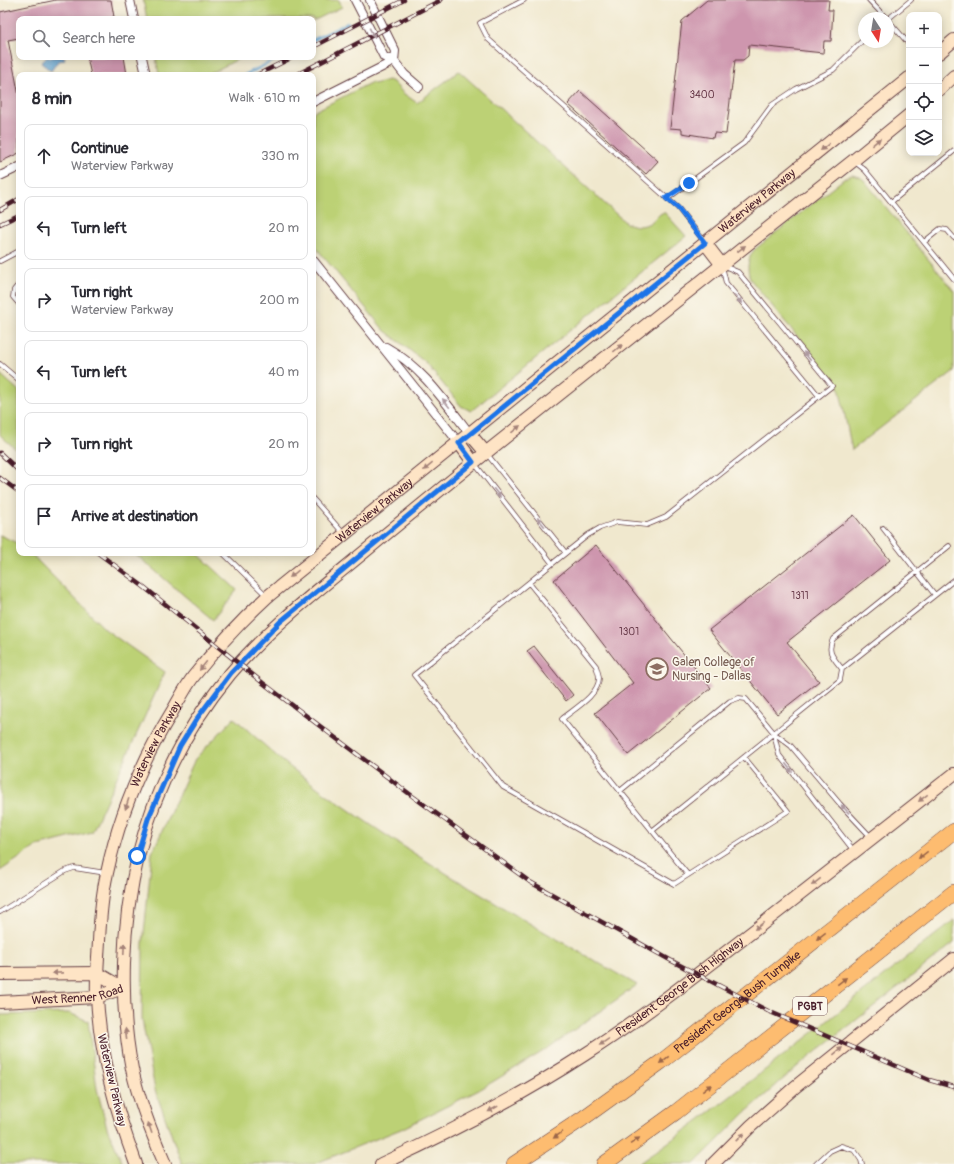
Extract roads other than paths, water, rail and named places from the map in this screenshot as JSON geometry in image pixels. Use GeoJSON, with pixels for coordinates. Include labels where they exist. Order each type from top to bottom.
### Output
{"type":"FeatureCollection","features":[{"type":"Feature","properties":{"kind":"highway","name":"President George Bush Turnpike"},"geometry":{"type":"LineString","coordinates":[[514,1164],[582,1119],[666,1058],[954,831]]}},
{"type":"Feature","properties":{"kind":"highway","name":"PGBT"},"geometry":{"type":"LineString","coordinates":[[604,1164],[676,1112],[951,895]]}},
{"type":"Feature","properties":{"kind":"main road"},"geometry":{"type":"LineString","coordinates":[[942,50],[954,40]]}},
{"type":"Feature","properties":{"kind":"main road"},"geometry":{"type":"LineString","coordinates":[[942,87],[954,76]]}},
{"type":"Feature","properties":{"kind":"main road","name":"Waterview Parkway"},"geometry":{"type":"LineString","coordinates":[[136,1164],[115,1101],[109,1078],[101,1032],[97,998],[100,919],[107,873],[130,795],[164,725],[192,678],[227,636],[267,597],[906,80]]}},
{"type":"Feature","properties":{"kind":"main road","name":"Waterview Parkway"},"geometry":{"type":"LineString","coordinates":[[165,1164],[152,1133],[133,1072],[126,1038],[123,988],[125,931],[128,902],[137,856],[148,819],[180,746],[198,717],[231,673],[280,622],[473,462],[906,117]]}},
{"type":"Feature","properties":{"kind":"main road"},"geometry":{"type":"LineString","coordinates":[[705,243],[722,265]]}},
{"type":"Feature","properties":{"kind":"main road"},"geometry":{"type":"LineString","coordinates":[[470,434],[486,453]]}},
{"type":"Feature","properties":{"kind":"main road"},"geometry":{"type":"LineString","coordinates":[[459,443],[473,462]]}},
{"type":"Feature","properties":{"kind":"main road","name":"President George Bush Highway"},"geometry":{"type":"LineString","coordinates":[[381,1164],[485,1114],[526,1091],[586,1054],[650,1011],[954,774]]}},
{"type":"Feature","properties":{"kind":"main road"},"geometry":{"type":"LineString","coordinates":[[713,1164],[756,1122],[800,1083],[954,959]]}},
{"type":"Feature","properties":{"kind":"main road","name":"West Renner Road"},"geometry":{"type":"LineString","coordinates":[[0,974],[97,973],[123,988]]}},
{"type":"Feature","properties":{"kind":"main road","name":"West Renner Road"},"geometry":{"type":"LineString","coordinates":[[0,1002],[97,998],[123,988]]}},
{"type":"Feature","properties":{"kind":"street"},"geometry":{"type":"LineString","coordinates":[[130,0],[133,16]]}},
{"type":"Feature","properties":{"kind":"street"},"geometry":{"type":"LineString","coordinates":[[355,0],[384,57],[394,60],[404,74],[418,87]]}},
{"type":"Feature","properties":{"kind":"street"},"geometry":{"type":"LineString","coordinates":[[370,0],[395,51],[394,60]]}},
{"type":"Feature","properties":{"kind":"street"},"geometry":{"type":"LineString","coordinates":[[143,60],[145,72]]}},
{"type":"Feature","properties":{"kind":"street"},"geometry":{"type":"LineString","coordinates":[[316,100],[394,60]]}},
{"type":"Feature","properties":{"kind":"street"},"geometry":{"type":"LineString","coordinates":[[0,176],[16,168]]}},
{"type":"Feature","properties":{"kind":"street"},"geometry":{"type":"LineString","coordinates":[[316,264],[459,443]]}},
{"type":"Feature","properties":{"kind":"street"},"geometry":{"type":"LineString","coordinates":[[382,345],[398,354],[426,378],[470,434]]}},
{"type":"Feature","properties":{"kind":"lane"},"geometry":{"type":"LineString","coordinates":[[524,0],[480,23],[488,39],[678,208],[705,243]]}},
{"type":"Feature","properties":{"kind":"lane"},"geometry":{"type":"LineString","coordinates":[[869,0],[880,12]]}},
{"type":"Feature","properties":{"kind":"lane"},"geometry":{"type":"LineString","coordinates":[[894,13],[911,0]]}},
{"type":"Feature","properties":{"kind":"lane"},"geometry":{"type":"LineString","coordinates":[[894,27],[906,41]]}},
{"type":"Feature","properties":{"kind":"lane"},"geometry":{"type":"LineString","coordinates":[[666,198],[744,143],[772,105],[796,89],[833,70],[858,45]]}},
{"type":"Feature","properties":{"kind":"lane"},"geometry":{"type":"LineString","coordinates":[[891,202],[954,151]]}},
{"type":"Feature","properties":{"kind":"lane"},"geometry":{"type":"LineString","coordinates":[[854,160],[865,170],[954,279]]}},
{"type":"Feature","properties":{"kind":"lane"},"geometry":{"type":"LineString","coordinates":[[924,242],[940,229],[947,230],[954,238]]}},
{"type":"Feature","properties":{"kind":"lane"},"geometry":{"type":"LineString","coordinates":[[0,261],[16,253]]}},
{"type":"Feature","properties":{"kind":"lane"},"geometry":{"type":"LineString","coordinates":[[722,265],[726,283],[819,396]]}},
{"type":"Feature","properties":{"kind":"lane"},"geometry":{"type":"LineString","coordinates":[[722,265],[738,272],[832,386],[666,517],[647,524],[617,522],[607,525],[588,535],[414,675],[503,787],[674,884],[788,811],[744,757]]}},
{"type":"Feature","properties":{"kind":"lane"},"geometry":{"type":"LineString","coordinates":[[16,288],[14,290],[14,297],[16,300]]}},
{"type":"Feature","properties":{"kind":"lane"},"geometry":{"type":"LineString","coordinates":[[0,364],[16,377]]}},
{"type":"Feature","properties":{"kind":"lane"},"geometry":{"type":"LineString","coordinates":[[486,453],[565,552]]}},
{"type":"Feature","properties":{"kind":"lane"},"geometry":{"type":"LineString","coordinates":[[473,462],[552,563]]}},
{"type":"Feature","properties":{"kind":"lane"},"geometry":{"type":"LineString","coordinates":[[316,502],[344,534]]}},
{"type":"Feature","properties":{"kind":"lane"},"geometry":{"type":"LineString","coordinates":[[883,528],[918,571],[935,595]]}},
{"type":"Feature","properties":{"kind":"lane"},"geometry":{"type":"LineString","coordinates":[[842,669],[831,654],[830,646],[833,639],[949,546]]}},
{"type":"Feature","properties":{"kind":"lane"},"geometry":{"type":"LineString","coordinates":[[226,556],[267,597]]}},
{"type":"Feature","properties":{"kind":"lane"},"geometry":{"type":"LineString","coordinates":[[652,831],[840,680],[842,669],[954,580]]}},
{"type":"Feature","properties":{"kind":"lane"},"geometry":{"type":"LineString","coordinates":[[529,583],[596,666],[599,676],[598,686],[594,693],[562,719],[688,875]]}},
{"type":"Feature","properties":{"kind":"lane"},"geometry":{"type":"LineString","coordinates":[[620,791],[730,701],[739,698],[746,699],[774,733],[792,746],[840,804],[872,838]]}},
{"type":"Feature","properties":{"kind":"lane"},"geometry":{"type":"LineString","coordinates":[[774,733],[779,756],[854,852]]}},
{"type":"Feature","properties":{"kind":"lane"},"geometry":{"type":"LineString","coordinates":[[0,912],[65,870],[74,868],[107,873]]}},
{"type":"Feature","properties":{"kind":"lane"},"geometry":{"type":"LineString","coordinates":[[816,1164],[830,1151],[841,1146],[854,1150],[862,1164]]}},
{"type":"Feature","properties":{"kind":"water"},"geometry":{"type":"Polygon","coordinates":[[[44,60],[64,60],[58,61],[51,71],[41,63],[44,60]]]}},
{"type":"Feature","properties":{"kind":"waterway"},"geometry":{"type":"LineString","coordinates":[[316,39],[348,23]]}},
{"type":"Feature","properties":{"kind":"waterway"},"geometry":{"type":"LineString","coordinates":[[251,72],[275,60]]}},
{"type":"Feature","properties":{"kind":"railway"},"geometry":{"type":"LineString","coordinates":[[316,45],[404,0]]}},
{"type":"Feature","properties":{"kind":"railway"},"geometry":{"type":"LineString","coordinates":[[302,72],[441,0]]}},
{"type":"Feature","properties":{"kind":"railway"},"geometry":{"type":"LineString","coordinates":[[263,72],[287,60]]}},
{"type":"Feature","properties":{"kind":"railway"},"geometry":{"type":"LineString","coordinates":[[0,210],[16,201]]}},
{"type":"Feature","properties":{"kind":"railway"},"geometry":{"type":"LineString","coordinates":[[0,224],[16,216]]}},
{"type":"Feature","properties":{"kind":"railway"},"geometry":{"type":"LineString","coordinates":[[0,453],[16,468]]}},
{"type":"Feature","properties":{"kind":"railway"},"geometry":{"type":"LineString","coordinates":[[0,478],[16,490]]}},
{"type":"Feature","properties":{"kind":"railway"},"geometry":{"type":"LineString","coordinates":[[102,556],[144,587],[263,683],[411,795],[530,882],[670,960],[768,1011],[929,1080],[954,1087]]}},
{"type":"Feature","properties":{"kind":"place","name":"Galen College of Nursing - Dallas"},"geometry":{"type":"Point","coordinates":[657,669]}}]}
